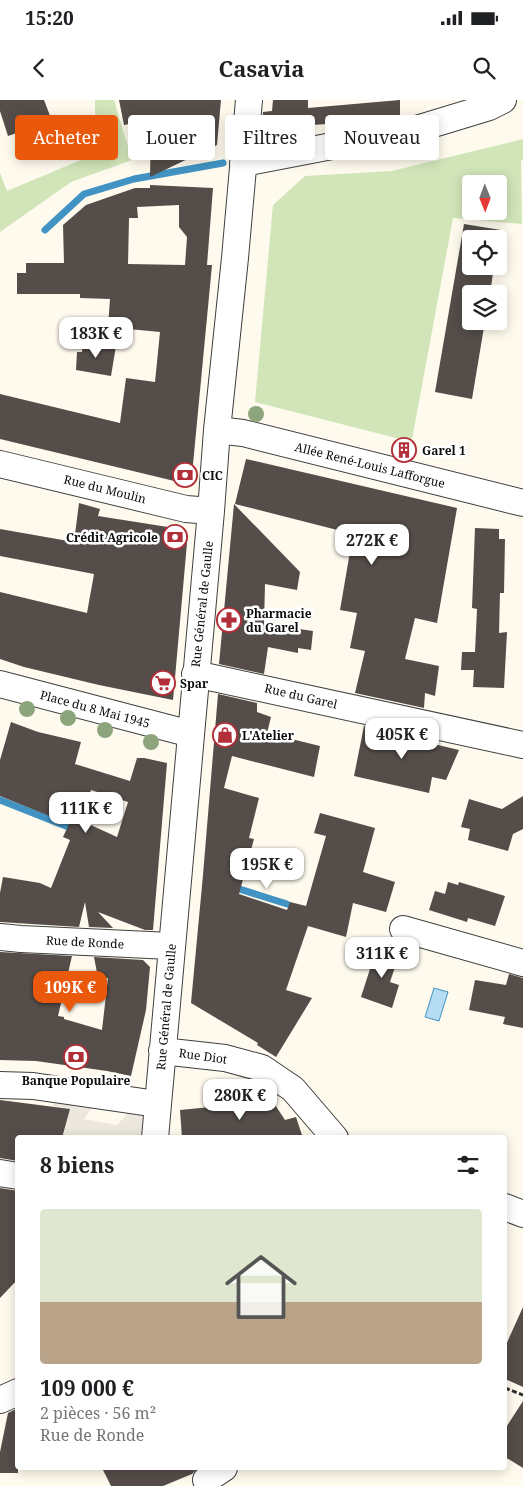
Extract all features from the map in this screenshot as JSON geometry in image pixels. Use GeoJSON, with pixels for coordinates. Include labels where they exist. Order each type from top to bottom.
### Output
{"type":"FeatureCollection","features":[{"type":"Feature","properties":{"kind":"street","name":"Rue Général de Gaulle"},"geometry":{"type":"LineString","coordinates":[[154,1135],[217,430],[249,100]]}},
{"type":"Feature","properties":{"kind":"street"},"geometry":{"type":"LineString","coordinates":[[243,163],[410,131],[489,107],[503,100]]}},
{"type":"Feature","properties":{"kind":"street","name":"Allée René-Louis Lafforgue"},"geometry":{"type":"LineString","coordinates":[[217,430],[243,433],[523,503]]}},
{"type":"Feature","properties":{"kind":"street","name":"Rue du Moulin"},"geometry":{"type":"LineString","coordinates":[[0,464],[186,509],[211,511]]}},
{"type":"Feature","properties":{"kind":"street","name":"Rue du Garel"},"geometry":{"type":"LineString","coordinates":[[195,674],[523,745]]}},
{"type":"Feature","properties":{"kind":"street","name":"Place du 8 Mai 1945"},"geometry":{"type":"LineString","coordinates":[[0,684],[190,734]]}},
{"type":"Feature","properties":{"kind":"street"},"geometry":{"type":"LineString","coordinates":[[403,929],[523,963]]}},
{"type":"Feature","properties":{"kind":"street","name":"Rue de Ronde"},"geometry":{"type":"LineString","coordinates":[[0,936],[72,942],[171,946]]}},
{"type":"Feature","properties":{"kind":"street","name":"Rue Diot"},"geometry":{"type":"LineString","coordinates":[[162,1051],[225,1058],[262,1068],[293,1090],[332,1135]]}},
{"type":"Feature","properties":{"kind":"street"},"geometry":{"type":"LineString","coordinates":[[0,1085],[34,1086],[157,1104]]}},
{"type":"Feature","properties":{"kind":"street"},"geometry":{"type":"LineString","coordinates":[[0,1173],[15,1176]]}},
{"type":"Feature","properties":{"kind":"street"},"geometry":{"type":"LineString","coordinates":[[507,1208],[523,1214]]}},
{"type":"Feature","properties":{"kind":"street"},"geometry":{"type":"LineString","coordinates":[[0,1400],[15,1393]]}},
{"type":"Feature","properties":{"kind":"path"},"geometry":{"type":"LineString","coordinates":[[507,1389],[523,1395]]}},
{"type":"Feature","properties":{"kind":"green space"},"geometry":{"type":"Polygon","coordinates":[[[95,100],[114,100],[128,147],[128,160],[132,160],[71,182],[0,232],[0,173],[7,191],[81,160],[118,160],[118,115],[95,115],[95,100]]]}},
{"type":"Feature","properties":{"kind":"green space"},"geometry":{"type":"Polygon","coordinates":[[[523,139],[523,160],[521,160],[522,224],[476,220],[508,220],[508,175],[462,175],[462,219],[453,218],[411,445],[399,442],[400,439],[255,402],[273,205],[305,176],[392,171],[523,139]]]}},
{"type":"Feature","properties":{"kind":"shaded area"},"geometry":{"type":"Polygon","coordinates":[[[54,1094],[98,1100],[84,1119],[117,1125],[133,1108],[142,1116],[145,1123],[144,1135],[63,1135],[70,1109],[53,1106],[54,1094]]]}},
{"type":"Feature","properties":{"kind":"water"},"geometry":{"type":"Polygon","coordinates":[[[434,988],[448,992],[439,1021],[425,1017],[434,988]]]}},
{"type":"Feature","properties":{"kind":"building"},"geometry":{"type":"Polygon","coordinates":[[[0,100],[44,100],[50,115],[15,115],[15,134],[8,136],[0,111],[0,100]]]}},
{"type":"Feature","properties":{"kind":"building"},"geometry":{"type":"Polygon","coordinates":[[[119,100],[221,100],[217,145],[215,146],[215,115],[128,115],[128,124],[124,125],[119,100]]]}},
{"type":"Feature","properties":{"kind":"building"},"geometry":{"type":"Polygon","coordinates":[[[273,100],[308,100],[308,108],[400,100],[400,115],[325,115],[325,124],[315,125],[315,115],[263,115],[263,112],[272,111],[273,100]]]}},
{"type":"Feature","properties":{"kind":"building"},"geometry":{"type":"Polygon","coordinates":[[[150,160],[186,160],[150,177],[150,160]]]}},
{"type":"Feature","properties":{"kind":"building"},"geometry":{"type":"Polygon","coordinates":[[[150,185],[213,188],[207,265],[212,265],[191,485],[0,439],[0,394],[120,423],[126,378],[155,382],[160,332],[108,327],[110,299],[80,298],[80,294],[17,294],[17,273],[26,273],[26,263],[64,263],[63,225],[86,205],[135,188],[150,188],[150,185]],[[179,205],[137,207],[138,218],[129,218],[128,264],[185,265],[187,237],[179,227],[179,205]]]}},
{"type":"Feature","properties":{"kind":"building"},"geometry":{"type":"Polygon","coordinates":[[[464,224],[501,230],[463,230],[464,224]]]}},
{"type":"Feature","properties":{"kind":"building"},"geometry":{"type":"Polygon","coordinates":[[[462,236],[462,275],[493,275],[491,285],[462,285],[462,330],[484,330],[472,399],[435,392],[462,236]]]}},
{"type":"Feature","properties":{"kind":"building"},"geometry":{"type":"Polygon","coordinates":[[[83,342],[116,346],[111,376],[76,370],[77,352],[82,352],[83,342]]]}},
{"type":"Feature","properties":{"kind":"building"},"geometry":{"type":"Polygon","coordinates":[[[246,459],[457,508],[437,623],[415,618],[405,659],[439,666],[435,696],[425,693],[424,708],[355,693],[365,651],[350,648],[357,613],[340,610],[353,534],[235,504],[246,459]]]}},
{"type":"Feature","properties":{"kind":"building"},"geometry":{"type":"Polygon","coordinates":[[[79,503],[100,509],[98,516],[174,528],[187,543],[173,700],[99,685],[24,667],[0,659],[0,592],[87,613],[94,574],[0,556],[0,529],[74,542],[79,503]]]}},
{"type":"Feature","properties":{"kind":"building"},"geometry":{"type":"Polygon","coordinates":[[[234,504],[300,572],[297,590],[265,584],[264,624],[313,631],[311,650],[298,648],[298,653],[268,647],[264,674],[219,664],[234,504]]]}},
{"type":"Feature","properties":{"kind":"building"},"geometry":{"type":"Polygon","coordinates":[[[475,528],[499,529],[499,539],[505,539],[504,593],[500,593],[499,633],[507,632],[504,688],[473,687],[474,670],[461,670],[462,652],[475,652],[477,609],[472,608],[475,528]]]}},
{"type":"Feature","properties":{"kind":"building"},"geometry":{"type":"Polygon","coordinates":[[[218,694],[257,703],[257,712],[271,717],[267,733],[320,746],[314,777],[232,756],[224,788],[259,798],[249,838],[254,839],[239,894],[287,910],[290,902],[306,906],[326,836],[314,833],[320,813],[375,828],[363,872],[395,882],[386,912],[353,903],[346,937],[308,926],[286,990],[312,998],[276,1057],[257,1045],[258,1043],[191,1003],[218,694]]]}},
{"type":"Feature","properties":{"kind":"building"},"geometry":{"type":"Polygon","coordinates":[[[11,722],[38,732],[81,742],[75,764],[130,781],[137,758],[167,763],[153,930],[145,930],[98,912],[113,928],[89,927],[85,902],[79,927],[0,922],[0,893],[3,877],[40,883],[51,888],[70,840],[63,837],[69,824],[0,796],[0,760],[11,722]],[[91,790],[82,821],[117,837],[128,802],[91,790]]]}},
{"type":"Feature","properties":{"kind":"building"},"geometry":{"type":"Polygon","coordinates":[[[364,726],[424,739],[438,745],[459,750],[446,780],[432,777],[429,793],[354,776],[364,726]]]}},
{"type":"Feature","properties":{"kind":"building"},"geometry":{"type":"Polygon","coordinates":[[[523,796],[523,829],[513,834],[508,851],[468,840],[470,829],[461,827],[469,799],[502,809],[523,796]]]}},
{"type":"Feature","properties":{"kind":"building"},"geometry":{"type":"Polygon","coordinates":[[[448,882],[458,885],[459,882],[505,896],[495,926],[468,918],[467,922],[429,910],[435,891],[445,894],[448,882]]]}},
{"type":"Feature","properties":{"kind":"building"},"geometry":{"type":"Polygon","coordinates":[[[377,947],[399,955],[390,982],[399,985],[392,1008],[361,997],[377,947]]]}},
{"type":"Feature","properties":{"kind":"building"},"geometry":{"type":"Polygon","coordinates":[[[0,952],[72,956],[58,1016],[102,1030],[108,978],[98,978],[94,957],[143,960],[150,967],[146,1010],[131,1076],[36,1061],[0,1060],[0,952]]]}},
{"type":"Feature","properties":{"kind":"building"},"geometry":{"type":"Polygon","coordinates":[[[509,974],[523,978],[523,1028],[503,1024],[505,1017],[469,1010],[475,980],[506,985],[509,974]]]}},
{"type":"Feature","properties":{"kind":"building"},"geometry":{"type":"Polygon","coordinates":[[[264,1088],[285,1120],[296,1117],[302,1135],[182,1135],[180,1110],[231,1105],[264,1088]]]}},
{"type":"Feature","properties":{"kind":"building"},"geometry":{"type":"Polygon","coordinates":[[[0,1100],[70,1109],[63,1135],[15,1135],[15,1160],[0,1158],[0,1100]]]}},
{"type":"Feature","properties":{"kind":"building"},"geometry":{"type":"Polygon","coordinates":[[[0,1188],[15,1190],[15,1282],[0,1298],[0,1188]]]}},
{"type":"Feature","properties":{"kind":"building"},"geometry":{"type":"Polygon","coordinates":[[[523,1307],[523,1387],[507,1380],[507,1343],[523,1307]]]}},
{"type":"Feature","properties":{"kind":"building"},"geometry":{"type":"Polygon","coordinates":[[[523,1401],[523,1468],[507,1458],[507,1426],[523,1401]]]}},
{"type":"Feature","properties":{"kind":"building"},"geometry":{"type":"Polygon","coordinates":[[[15,1410],[15,1470],[18,1470],[18,1473],[0,1473],[0,1452],[8,1413],[15,1410]]]}},
{"type":"Feature","properties":{"kind":"building"},"geometry":{"type":"Polygon","coordinates":[[[103,1470],[196,1470],[192,1474],[163,1486],[111,1486],[103,1470]]]}},
{"type":"Feature","properties":{"kind":"waterway"},"geometry":{"type":"LineString","coordinates":[[45,230],[84,194],[134,179],[223,163]]}},
{"type":"Feature","properties":{"kind":"waterway"},"geometry":{"type":"LineString","coordinates":[[0,800],[76,830]]}},
{"type":"Feature","properties":{"kind":"waterway"},"geometry":{"type":"LineString","coordinates":[[233,887],[287,904]]}},
{"type":"Feature","properties":{"kind":"place","name":"Garel 1"},"geometry":{"type":"Point","coordinates":[404,450]}},
{"type":"Feature","properties":{"kind":"place","name":"CIC"},"geometry":{"type":"Point","coordinates":[185,475]}},
{"type":"Feature","properties":{"kind":"place","name":"Crédit Agricole"},"geometry":{"type":"Point","coordinates":[175,537]}},
{"type":"Feature","properties":{"kind":"place","name":"Pharmacie du Garel"},"geometry":{"type":"Point","coordinates":[229,620]}},
{"type":"Feature","properties":{"kind":"place","name":"Spar"},"geometry":{"type":"Point","coordinates":[163,683]}},
{"type":"Feature","properties":{"kind":"place","name":"L'Atelier"},"geometry":{"type":"Point","coordinates":[225,735]}},
{"type":"Feature","properties":{"kind":"place","name":"Banque Populaire"},"geometry":{"type":"Point","coordinates":[76,1057]}}]}
